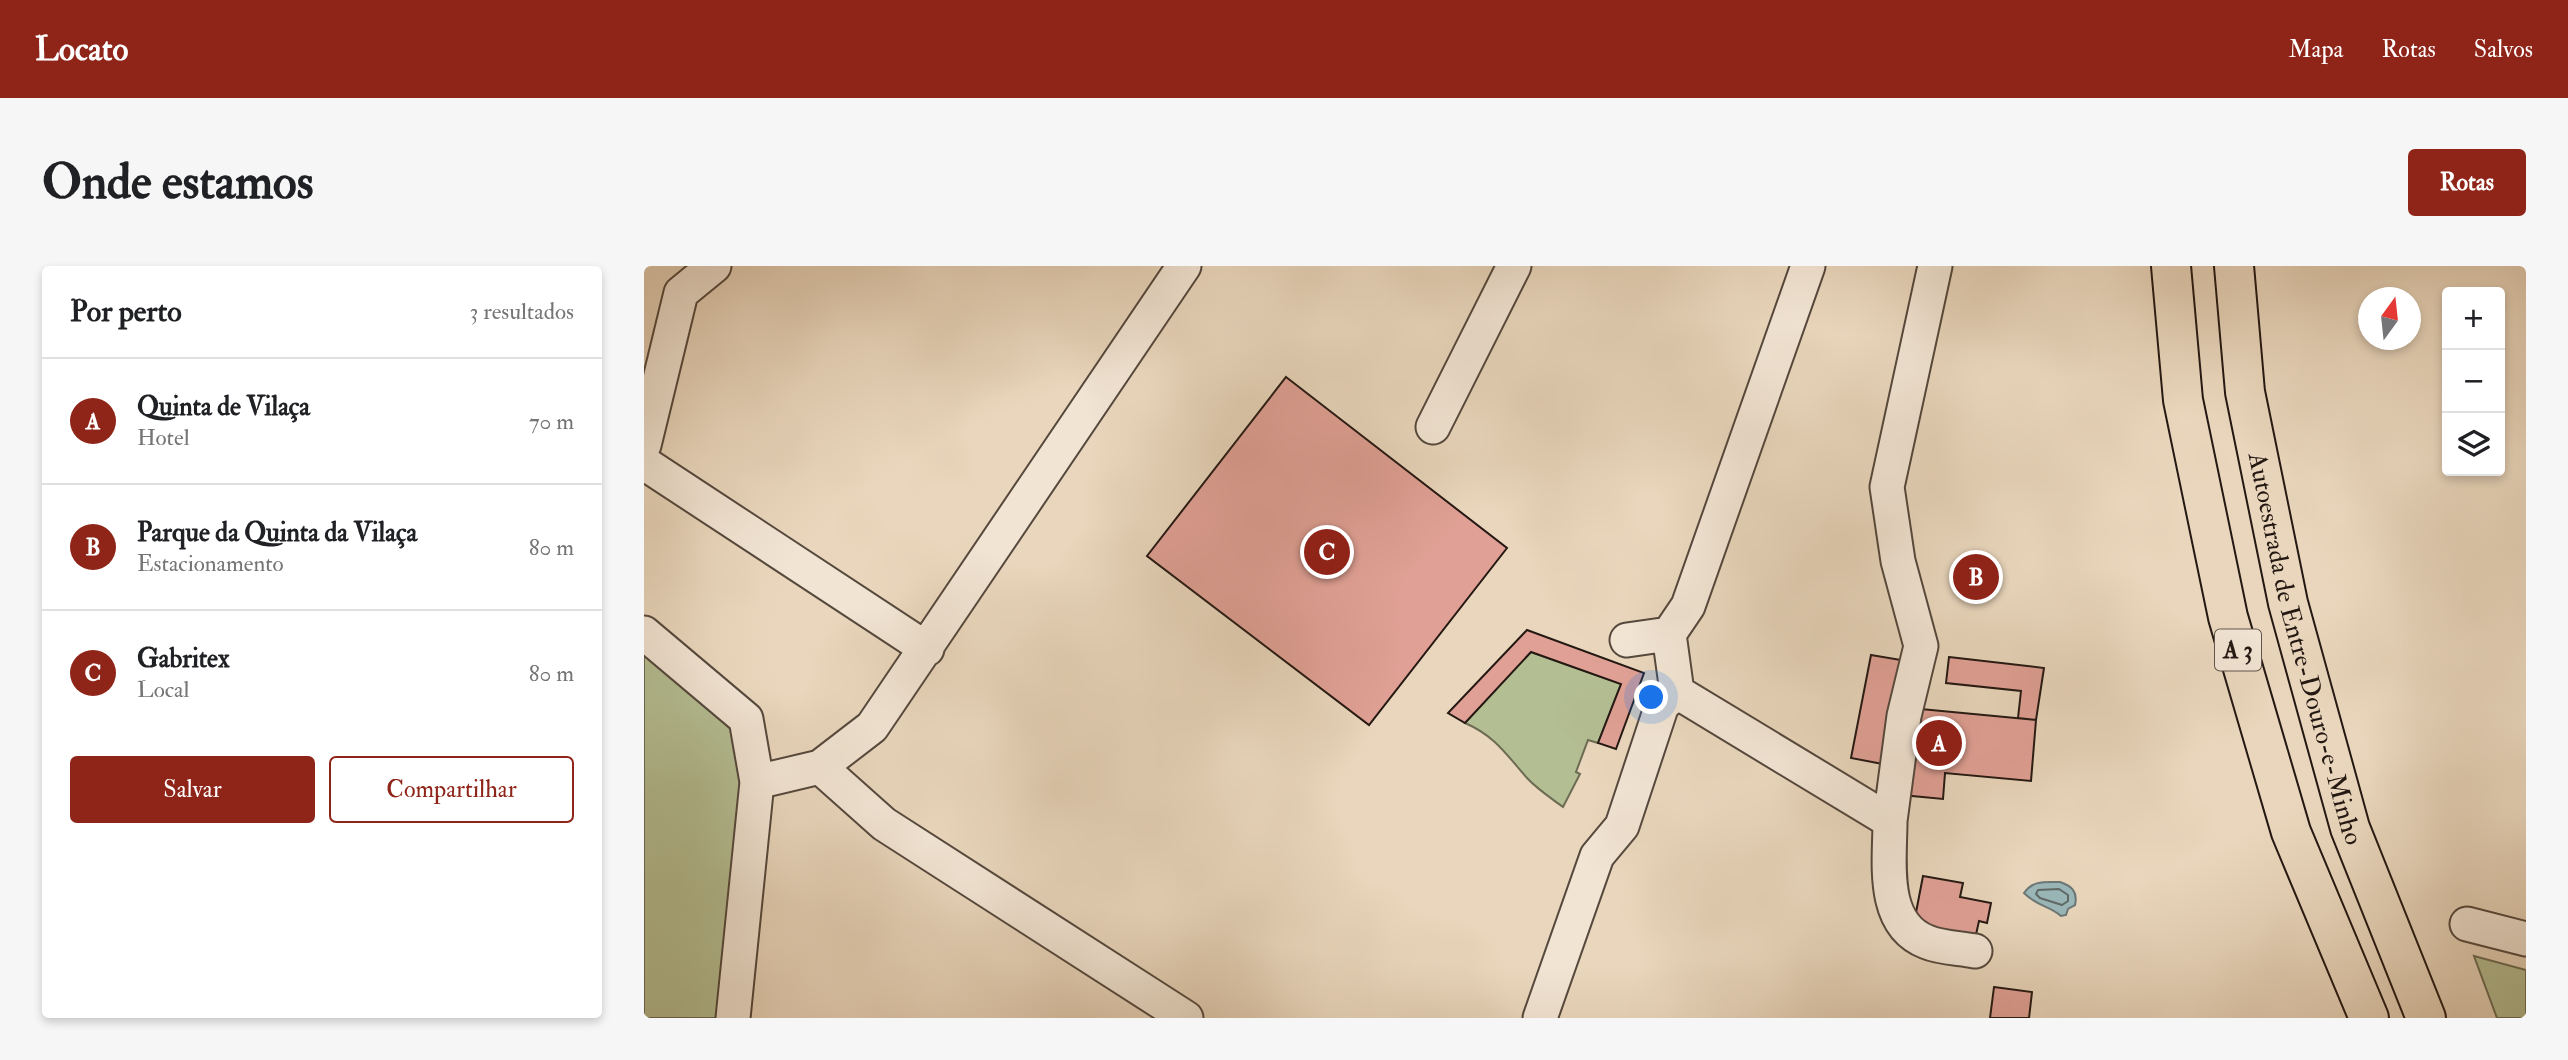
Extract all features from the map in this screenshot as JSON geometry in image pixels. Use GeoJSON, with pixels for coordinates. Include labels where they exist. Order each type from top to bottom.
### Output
{"type":"FeatureCollection","features":[{"type":"Feature","properties":{"kind":"highway","name":"A 3"},"geometry":{"type":"LineString","coordinates":[[2171,266],[2183,400],[2228,617],[2291,831],[2369,1018]]}},
{"type":"Feature","properties":{"kind":"highway","name":"Autoestrada de Entre-Douro-e-Minho"},"geometry":{"type":"LineString","coordinates":[[2234,266],[2245,392],[2288,603],[2350,828],[2426,1018]]}},
{"type":"Feature","properties":{"kind":"street"},"geometry":{"type":"LineString","coordinates":[[644,445],[681,293],[713,266]]}},
{"type":"Feature","properties":{"kind":"street"},"geometry":{"type":"LineString","coordinates":[[757,782],[820,767],[873,727],[1184,266]]}},
{"type":"Feature","properties":{"kind":"street"},"geometry":{"type":"LineString","coordinates":[[1433,427],[1514,266]]}},
{"type":"Feature","properties":{"kind":"street"},"geometry":{"type":"LineString","coordinates":[[1676,692],[1670,635],[1688,606],[1808,266]]}},
{"type":"Feature","properties":{"kind":"street"},"geometry":{"type":"LineString","coordinates":[[1935,266],[1887,487],[1898,561],[1921,646],[1904,716],[1890,821],[1891,900],[1908,932],[1927,943],[1975,951]]}},
{"type":"Feature","properties":{"kind":"street"},"geometry":{"type":"LineString","coordinates":[[644,463],[926,649]]}},
{"type":"Feature","properties":{"kind":"street"},"geometry":{"type":"LineString","coordinates":[[644,633],[746,719],[757,782],[733,1018]]}},
{"type":"Feature","properties":{"kind":"street"},"geometry":{"type":"LineString","coordinates":[[1627,640],[1670,635]]}},
{"type":"Feature","properties":{"kind":"street"},"geometry":{"type":"LineString","coordinates":[[1676,692],[1890,821]]}},
{"type":"Feature","properties":{"kind":"street"},"geometry":{"type":"LineString","coordinates":[[1540,1018],[1597,856],[1622,826],[1662,705],[1676,692]]}},
{"type":"Feature","properties":{"kind":"street"},"geometry":{"type":"LineString","coordinates":[[820,767],[884,824],[1186,1018]]}},
{"type":"Feature","properties":{"kind":"street"},"geometry":{"type":"LineString","coordinates":[[2467,924],[2526,939]]}},
{"type":"Feature","properties":{"kind":"green space"},"geometry":{"type":"Polygon","coordinates":[[[644,648],[728,716],[740,778],[721,1018],[644,1018],[644,648]]]}},
{"type":"Feature","properties":{"kind":"green space"},"geometry":{"type":"Polygon","coordinates":[[[1531,652],[1621,684],[1598,743],[1588,740],[1576,772],[1580,774],[1563,807],[1531,782],[1492,740],[1465,723],[1531,652]]]}},
{"type":"Feature","properties":{"kind":"green space"},"geometry":{"type":"Polygon","coordinates":[[[2474,956],[2526,970],[2526,1018],[2497,1018],[2474,956]]]}},
{"type":"Feature","properties":{"kind":"water"},"geometry":{"type":"Polygon","coordinates":[[[2060,882],[2068,885],[2076,896],[2075,905],[2068,909],[2066,915],[2061,916],[2024,893],[2035,884],[2060,882]]]}},
{"type":"Feature","properties":{"kind":"building"},"geometry":{"type":"Polygon","coordinates":[[[1286,377],[1507,548],[1369,725],[1147,556],[1286,377]]]}},
{"type":"Feature","properties":{"kind":"building"},"geometry":{"type":"Polygon","coordinates":[[[1527,630],[1644,673],[1616,749],[1598,743],[1621,684],[1531,652],[1465,723],[1448,713],[1527,630]]]}},
{"type":"Feature","properties":{"kind":"building"},"geometry":{"type":"Polygon","coordinates":[[[1871,655],[1907,661],[1888,765],[1851,758],[1871,655]]]}},
{"type":"Feature","properties":{"kind":"building"},"geometry":{"type":"Polygon","coordinates":[[[1949,657],[2044,668],[2036,720],[2018,718],[2021,691],[1946,683],[1949,657]]]}},
{"type":"Feature","properties":{"kind":"building"},"geometry":{"type":"Polygon","coordinates":[[[1910,708],[2036,720],[2031,781],[1945,773],[1943,799],[1902,795],[1910,708]]]}},
{"type":"Feature","properties":{"kind":"building"},"geometry":{"type":"Polygon","coordinates":[[[1923,876],[1963,883],[1960,897],[1991,903],[1987,923],[1979,921],[1975,939],[1913,928],[1923,876]]]}},
{"type":"Feature","properties":{"kind":"building"},"geometry":{"type":"Polygon","coordinates":[[[1994,987],[2032,992],[2029,1018],[1990,1018],[1994,987]]]}},
{"type":"Feature","properties":{"kind":"place","name":"Gabritex"},"geometry":{"type":"Point","coordinates":[1327,552]}},
{"type":"Feature","properties":{"kind":"place","name":"Parque da Quinta da Vilaça"},"geometry":{"type":"Point","coordinates":[1976,577]}},
{"type":"Feature","properties":{"kind":"place","name":"Quinta de Vilaça"},"geometry":{"type":"Point","coordinates":[1939,743]}}]}
